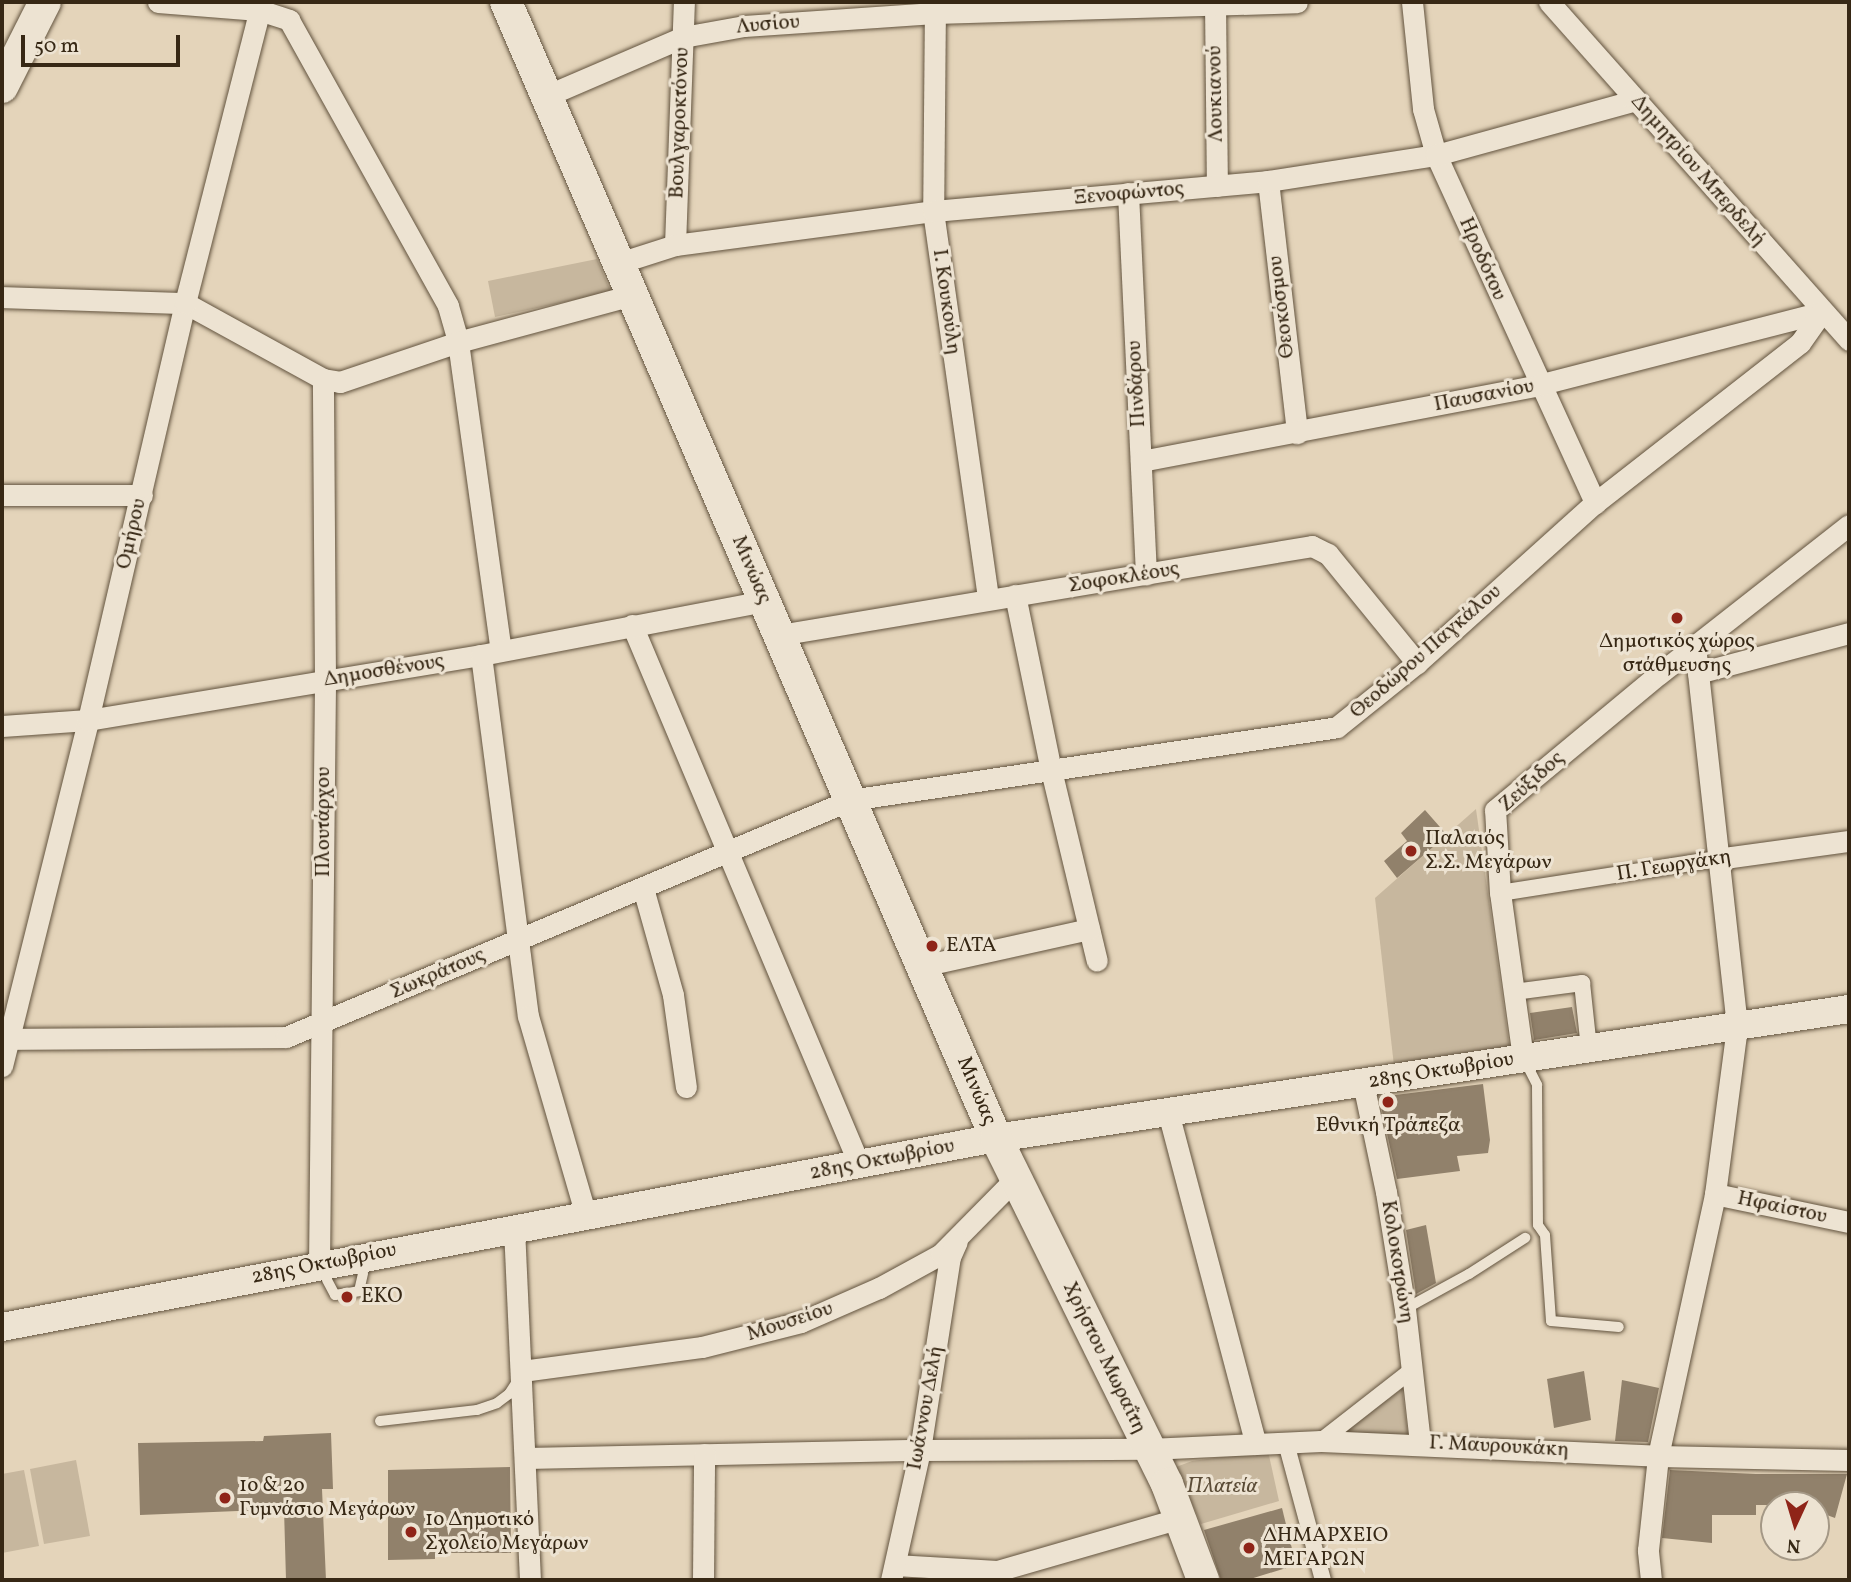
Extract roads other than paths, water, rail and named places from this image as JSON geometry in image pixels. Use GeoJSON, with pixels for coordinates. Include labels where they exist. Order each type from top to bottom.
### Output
{"type":"FeatureCollection","features":[{"type":"Feature","properties":{"kind":"main road"},"geometry":{"type":"LineString","coordinates":[[2,87],[45,2]]}},
{"type":"Feature","properties":{"kind":"main road","name":"Μινώας"},"geometry":{"type":"LineString","coordinates":[[506,2],[996,1139]]}},
{"type":"Feature","properties":{"kind":"main road","name":"Χρήστου Μωραΐτη"},"geometry":{"type":"LineString","coordinates":[[996,1139],[1149,1449],[1181,1518],[1203,1580]]}},
{"type":"Feature","properties":{"kind":"street"},"geometry":{"type":"LineString","coordinates":[[158,2],[260,6],[289,20],[448,306],[458,342],[491,653],[516,941],[534,1039],[586,1215]]}},
{"type":"Feature","properties":{"kind":"street","name":"Βουλγαροκτόνου"},"geometry":{"type":"LineString","coordinates":[[675,245],[684,2]]}},
{"type":"Feature","properties":{"kind":"street","name":"Λυσίου"},"geometry":{"type":"LineString","coordinates":[[546,96],[683,37],[744,26],[935,7],[1297,2]]}},
{"type":"Feature","properties":{"kind":"street","name":"Ηροδότου"},"geometry":{"type":"LineString","coordinates":[[1412,2],[1423,109],[1436,155],[1538,385],[1595,503]]}},
{"type":"Feature","properties":{"kind":"street","name":"Δημητρίου Μπερδελή"},"geometry":{"type":"LineString","coordinates":[[1549,2],[1849,340]]}},
{"type":"Feature","properties":{"kind":"street","name":"Λουκιανού"},"geometry":{"type":"LineString","coordinates":[[1215,3],[1217,187]]}},
{"type":"Feature","properties":{"kind":"street","name":"Ομήρου"},"geometry":{"type":"LineString","coordinates":[[2,1066],[5,1039],[88,720],[185,303],[260,6]]}},
{"type":"Feature","properties":{"kind":"street","name":"Ι. Κουκούλη"},"geometry":{"type":"LineString","coordinates":[[935,7],[933,211],[988,599]]}},
{"type":"Feature","properties":{"kind":"street","name":"Ξενοφώντος"},"geometry":{"type":"LineString","coordinates":[[618,263],[675,245],[933,211],[1268,181],[1436,155],[1635,100]]}},
{"type":"Feature","properties":{"kind":"street","name":"Θεοκόσμου"},"geometry":{"type":"LineString","coordinates":[[1268,181],[1297,433]]}},
{"type":"Feature","properties":{"kind":"street","name":"Πινδάρου"},"geometry":{"type":"LineString","coordinates":[[1128,193],[1146,575]]}},
{"type":"Feature","properties":{"kind":"street"},"geometry":{"type":"LineString","coordinates":[[2,297],[185,303],[323,379],[340,382],[458,342],[632,295]]}},
{"type":"Feature","properties":{"kind":"street","name":"Παυσανίου"},"geometry":{"type":"LineString","coordinates":[[1141,461],[1538,385],[1822,312]]}},
{"type":"Feature","properties":{"kind":"street","name":"Θεοδώρου Παγκάλου"},"geometry":{"type":"LineString","coordinates":[[850,800],[1337,727],[1417,663],[1595,503],[1800,343],[1822,312]]}},
{"type":"Feature","properties":{"kind":"street","name":"Πλουτάρχου"},"geometry":{"type":"LineString","coordinates":[[323,379],[323,1273]]}},
{"type":"Feature","properties":{"kind":"street"},"geometry":{"type":"LineString","coordinates":[[2,495],[142,495]]}},
{"type":"Feature","properties":{"kind":"street"},"geometry":{"type":"LineString","coordinates":[[1651,1580],[1648,1550],[1658,1456],[1715,1194],[1737,1026],[1695,648],[1849,525]]}},
{"type":"Feature","properties":{"kind":"street","name":"Σοφοκλέους"},"geometry":{"type":"LineString","coordinates":[[779,635],[1311,546],[1322,549],[1417,663]]}},
{"type":"Feature","properties":{"kind":"street"},"geometry":{"type":"LineString","coordinates":[[1015,595],[1051,770],[1097,961]]}},
{"type":"Feature","properties":{"kind":"street","name":"Δημοσθένους"},"geometry":{"type":"LineString","coordinates":[[2,726],[88,720],[491,653],[764,601]]}},
{"type":"Feature","properties":{"kind":"street"},"geometry":{"type":"LineString","coordinates":[[632,625],[859,1164]]}},
{"type":"Feature","properties":{"kind":"street"},"geometry":{"type":"LineString","coordinates":[[1698,673],[1849,633]]}},
{"type":"Feature","properties":{"kind":"street","name":"Ζεύξιδος"},"geometry":{"type":"LineString","coordinates":[[1523,1058],[1500,893],[1495,810],[1659,674],[1695,648]]}},
{"type":"Feature","properties":{"kind":"street","name":"Σωκράτους"},"geometry":{"type":"LineString","coordinates":[[5,1039],[273,1038],[322,1024],[726,850],[850,800]]}},
{"type":"Feature","properties":{"kind":"street","name":"Π. Γεωργάκη"},"geometry":{"type":"LineString","coordinates":[[1500,893],[1849,841]]}},
{"type":"Feature","properties":{"kind":"street"},"geometry":{"type":"LineString","coordinates":[[643,888],[673,995],[686,1087]]}},
{"type":"Feature","properties":{"kind":"street"},"geometry":{"type":"LineString","coordinates":[[922,965],[1089,929]]}},
{"type":"Feature","properties":{"kind":"street"},"geometry":{"type":"LineString","coordinates":[[1514,992],[1582,983],[1589,1048]]}},
{"type":"Feature","properties":{"kind":"street","name":"28ης Οκτωβρίου"},"geometry":{"type":"LineString","coordinates":[[2,1327],[323,1273],[514,1228],[996,1139],[1849,1009]]}},
{"type":"Feature","properties":{"kind":"street","name":"Κολοκοτρώνη"},"geometry":{"type":"LineString","coordinates":[[1363,1083],[1386,1192],[1405,1309],[1420,1443]]}},
{"type":"Feature","properties":{"kind":"street"},"geometry":{"type":"LineString","coordinates":[[1168,1112],[1256,1444]]}},
{"type":"Feature","properties":{"kind":"street","name":"Μουσείου"},"geometry":{"type":"LineString","coordinates":[[523,1371],[702,1347],[789,1326],[879,1288],[941,1254],[1016,1178]]}},
{"type":"Feature","properties":{"kind":"street","name":"Ηφαίστου"},"geometry":{"type":"LineString","coordinates":[[1715,1194],[1849,1222]]}},
{"type":"Feature","properties":{"kind":"street"},"geometry":{"type":"LineString","coordinates":[[514,1228],[523,1371],[530,1580]]}},
{"type":"Feature","properties":{"kind":"street","name":"Ιωάννου Δελή"},"geometry":{"type":"LineString","coordinates":[[893,1573],[920,1450],[950,1257],[959,1236]]}},
{"type":"Feature","properties":{"kind":"street"},"geometry":{"type":"LineString","coordinates":[[1321,1441],[1412,1370]]}},
{"type":"Feature","properties":{"kind":"street","name":"Γ. Μαυρουκάκη"},"geometry":{"type":"LineString","coordinates":[[526,1458],[920,1450],[1149,1449],[1321,1441],[1420,1443],[1658,1456],[1849,1460]]}},
{"type":"Feature","properties":{"kind":"street"},"geometry":{"type":"LineString","coordinates":[[1286,1443],[1323,1580]]}},
{"type":"Feature","properties":{"kind":"street"},"geometry":{"type":"LineString","coordinates":[[703,1580],[705,1454]]}},
{"type":"Feature","properties":{"kind":"street"},"geometry":{"type":"LineString","coordinates":[[893,1573],[997,1571],[1181,1518]]}},
{"type":"Feature","properties":{"kind":"lane"},"geometry":{"type":"LineString","coordinates":[[1523,1058],[1537,1085],[1538,1225],[1545,1236],[1551,1321],[1619,1326]]}},
{"type":"Feature","properties":{"kind":"lane"},"geometry":{"type":"LineString","coordinates":[[1405,1309],[1469,1274],[1525,1238]]}},
{"type":"Feature","properties":{"kind":"lane"},"geometry":{"type":"LineString","coordinates":[[380,1421],[477,1410],[497,1403],[509,1394],[523,1371]]}},
{"type":"Feature","properties":{"kind":"place","name":"Δημοτικός χώρος στάθμευσης"},"geometry":{"type":"Point","coordinates":[1677,618]}},
{"type":"Feature","properties":{"kind":"place","name":"Παλαιός Σ.Σ. Μεγάρων"},"geometry":{"type":"Point","coordinates":[1411,851]}},
{"type":"Feature","properties":{"kind":"place","name":"ΕΛΤΑ"},"geometry":{"type":"Point","coordinates":[932,946]}},
{"type":"Feature","properties":{"kind":"place","name":"Εθνική Τράπεζα"},"geometry":{"type":"Point","coordinates":[1388,1102]}},
{"type":"Feature","properties":{"kind":"place","name":"EKO"},"geometry":{"type":"Point","coordinates":[347,1297]}},
{"type":"Feature","properties":{"kind":"place","name":"1ο & 2ο Γυμνάσιο Μεγάρων"},"geometry":{"type":"Point","coordinates":[225,1498]}},
{"type":"Feature","properties":{"kind":"place","name":"1ο Δημοτικό Σχολείο Μεγάρων"},"geometry":{"type":"Point","coordinates":[411,1532]}},
{"type":"Feature","properties":{"kind":"place","name":"ΔΗΜΑΡΧΕΙΟ ΜΕΓΑΡΩΝ"},"geometry":{"type":"Point","coordinates":[1249,1548]}},
{"type":"Feature","properties":{"kind":"park label","name":"Πλατεία"},"geometry":{"type":"Point","coordinates":[1222,1487]}}]}
